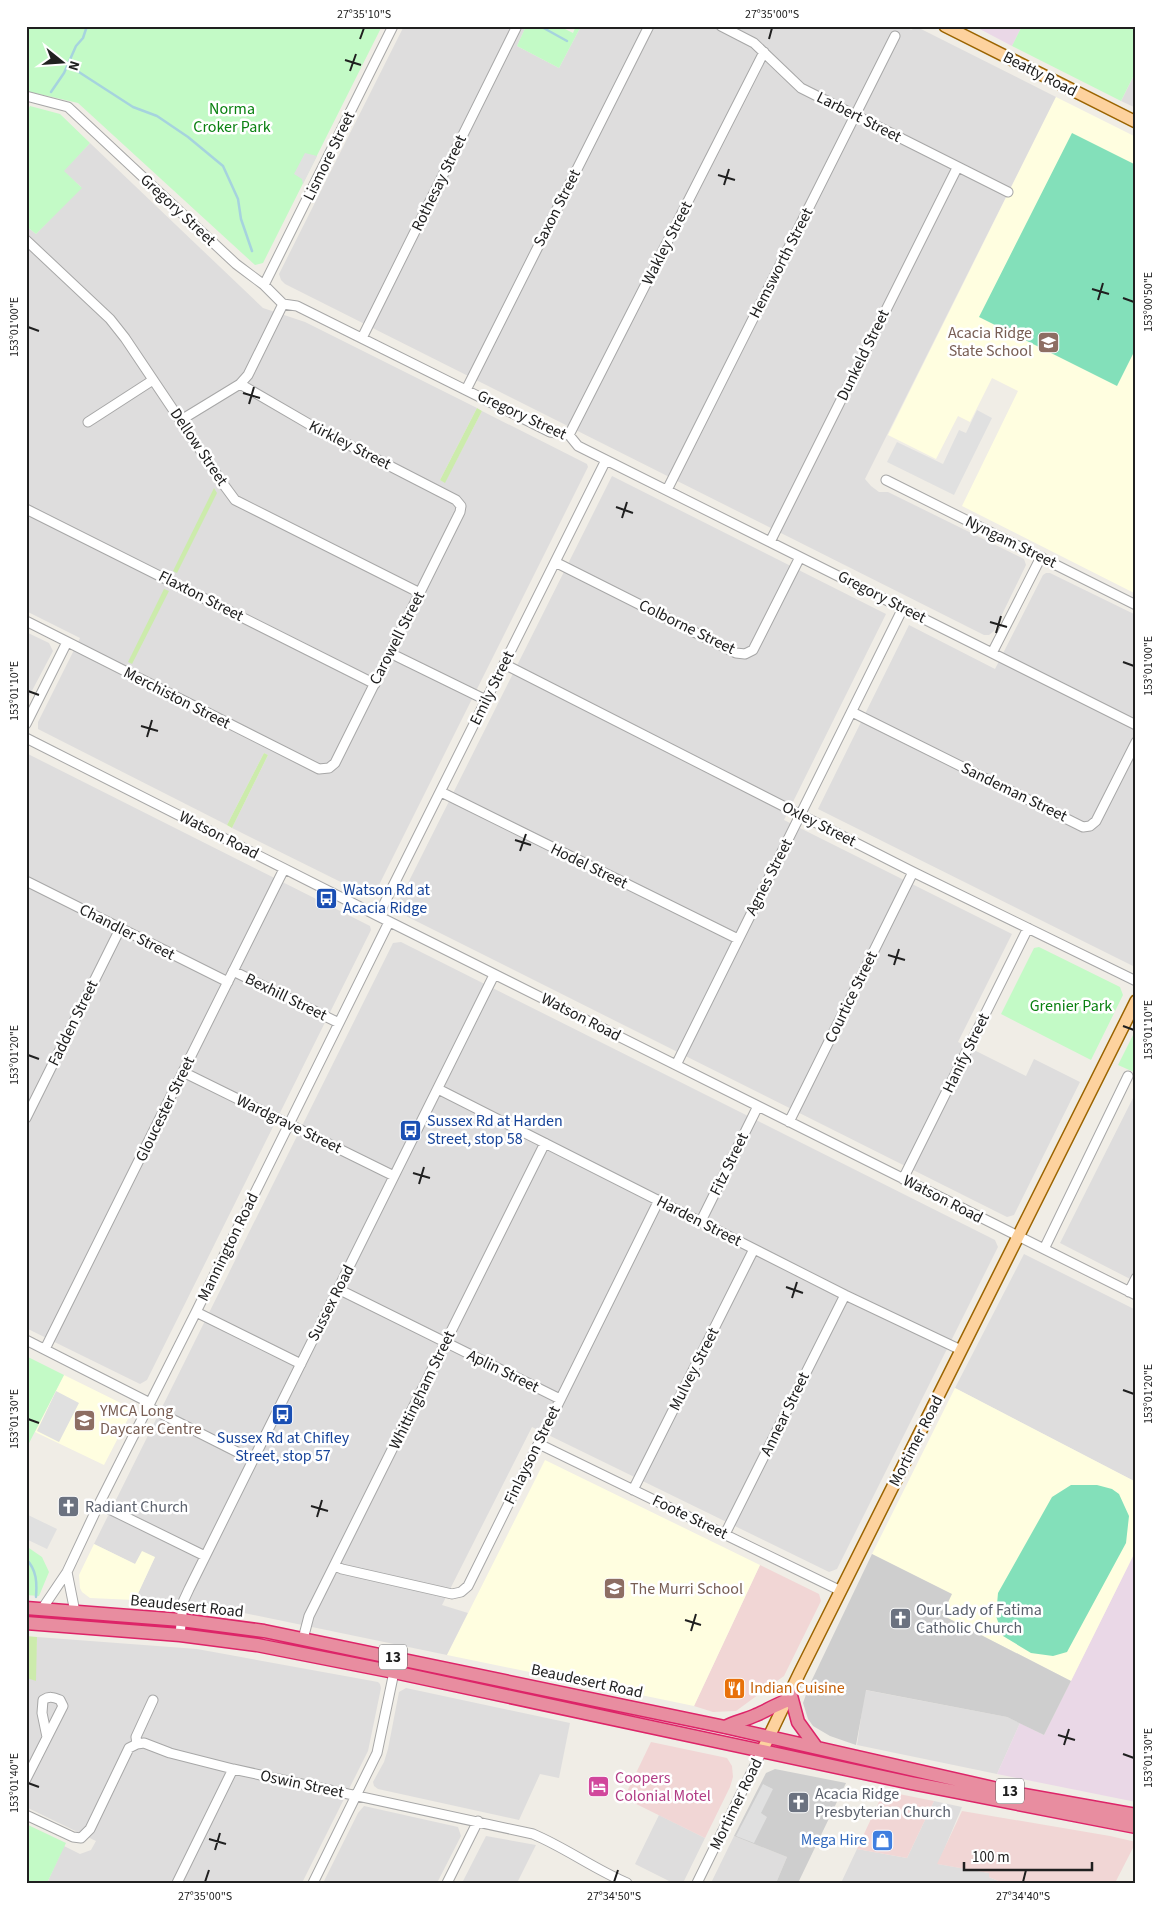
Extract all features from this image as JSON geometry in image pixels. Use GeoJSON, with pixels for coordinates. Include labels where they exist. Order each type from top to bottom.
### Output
{"type":"FeatureCollection","features":[{"type":"Feature","properties":{"kind":"highway","name":"Beaudesert Road"},"geometry":{"type":"LineString","coordinates":[[26,1608],[236,1626],[725,1727],[1024,1795],[1136,1815]]}},
{"type":"Feature","properties":{"kind":"highway","name":"Beaudesert Road"},"geometry":{"type":"LineString","coordinates":[[26,1623],[180,1635],[257,1646],[394,1672],[911,1783],[1136,1827]]}},
{"type":"Feature","properties":{"kind":"highway"},"geometry":{"type":"LineString","coordinates":[[725,1727],[756,1715],[788,1696],[798,1722],[816,1747]]}},
{"type":"Feature","properties":{"kind":"main road","name":"Beatty Road"},"geometry":{"type":"LineString","coordinates":[[945,26],[1136,122]]}},
{"type":"Feature","properties":{"kind":"main road","name":"Mortimer Road"},"geometry":{"type":"LineString","coordinates":[[762,1751],[1136,1000]]}},
{"type":"Feature","properties":{"kind":"street","name":"Lismore Street"},"geometry":{"type":"LineString","coordinates":[[264,285],[393,26]]}},
{"type":"Feature","properties":{"kind":"street","name":"Saxon Street"},"geometry":{"type":"LineString","coordinates":[[466,390],[649,26]]}},
{"type":"Feature","properties":{"kind":"street","name":"Larbert Street"},"geometry":{"type":"LineString","coordinates":[[721,26],[754,43],[801,88],[1008,192]]}},
{"type":"Feature","properties":{"kind":"street","name":"Rothesay Street"},"geometry":{"type":"LineString","coordinates":[[362,338],[516,28]]}},
{"type":"Feature","properties":{"kind":"street","name":"Hemsworth Street"},"geometry":{"type":"LineString","coordinates":[[667,490],[895,36]]}},
{"type":"Feature","properties":{"kind":"street","name":"Wakley Street"},"geometry":{"type":"LineString","coordinates":[[569,435],[764,52]]}},
{"type":"Feature","properties":{"kind":"street","name":"Gregory Street"},"geometry":{"type":"LineString","coordinates":[[26,96],[68,107],[236,264],[264,285],[283,304],[297,306],[550,432],[569,435],[578,446],[1136,725]]}},
{"type":"Feature","properties":{"kind":"street","name":"Dunkeld Street"},"geometry":{"type":"LineString","coordinates":[[770,542],[957,168]]}},
{"type":"Feature","properties":{"kind":"street","name":"Dellow Street"},"geometry":{"type":"LineString","coordinates":[[26,240],[110,319],[125,338],[235,500],[420,593]]}},
{"type":"Feature","properties":{"kind":"street"},"geometry":{"type":"LineString","coordinates":[[181,420],[240,384],[248,375],[283,304]]}},
{"type":"Feature","properties":{"kind":"street"},"geometry":{"type":"LineString","coordinates":[[88,422],[153,380]]}},
{"type":"Feature","properties":{"kind":"street","name":"Kirkley Street"},"geometry":{"type":"LineString","coordinates":[[240,384],[314,428],[456,500],[461,506]]}},
{"type":"Feature","properties":{"kind":"street","name":"Emily Street"},"geometry":{"type":"LineString","coordinates":[[378,916],[606,460]]}},
{"type":"Feature","properties":{"kind":"street","name":"Nyngam Street"},"geometry":{"type":"LineString","coordinates":[[886,480],[1136,604]]}},
{"type":"Feature","properties":{"kind":"street","name":"Carowell Street"},"geometry":{"type":"LineString","coordinates":[[329,768],[335,763],[375,684],[460,512],[461,506]]}},
{"type":"Feature","properties":{"kind":"street","name":"Flaxton Street"},"geometry":{"type":"LineString","coordinates":[[26,509],[375,684]]}},
{"type":"Feature","properties":{"kind":"street","name":"Colborne Street"},"geometry":{"type":"LineString","coordinates":[[556,562],[736,653],[745,654],[754,650],[800,557]]}},
{"type":"Feature","properties":{"kind":"street"},"geometry":{"type":"LineString","coordinates":[[992,653],[1040,557]]}},
{"type":"Feature","properties":{"kind":"street","name":"Agnes Street"},"geometry":{"type":"LineString","coordinates":[[676,1065],[903,608]]}},
{"type":"Feature","properties":{"kind":"street","name":"Merchiston Street"},"geometry":{"type":"LineString","coordinates":[[26,621],[319,769],[329,768]]}},
{"type":"Feature","properties":{"kind":"street"},"geometry":{"type":"LineString","coordinates":[[26,724],[67,642]]}},
{"type":"Feature","properties":{"kind":"street"},"geometry":{"type":"LineString","coordinates":[[390,653],[486,700]]}},
{"type":"Feature","properties":{"kind":"street","name":"Oxley Street"},"geometry":{"type":"LineString","coordinates":[[504,664],[913,872],[1136,981]]}},
{"type":"Feature","properties":{"kind":"street","name":"Sandeman Street"},"geometry":{"type":"LineString","coordinates":[[852,712],[1083,827],[1090,826],[1096,821],[1136,742]]}},
{"type":"Feature","properties":{"kind":"street","name":"Watson Road"},"geometry":{"type":"LineString","coordinates":[[26,738],[1132,1293]]}},
{"type":"Feature","properties":{"kind":"street","name":"Hodel Street"},"geometry":{"type":"LineString","coordinates":[[441,792],[738,939]]}},
{"type":"Feature","properties":{"kind":"street","name":"Gloucester Street"},"geometry":{"type":"LineString","coordinates":[[45,1349],[284,869]]}},
{"type":"Feature","properties":{"kind":"street","name":"Courtice Street"},"geometry":{"type":"LineString","coordinates":[[789,1122],[913,872]]}},
{"type":"Feature","properties":{"kind":"street","name":"Chandler Street"},"geometry":{"type":"LineString","coordinates":[[26,881],[228,982]]}},
{"type":"Feature","properties":{"kind":"street","name":"Mannington Road"},"geometry":{"type":"LineString","coordinates":[[42,1609],[67,1572],[99,1504],[390,922]]}},
{"type":"Feature","properties":{"kind":"street","name":"Hanify Street"},"geometry":{"type":"LineString","coordinates":[[904,1179],[1028,928]]}},
{"type":"Feature","properties":{"kind":"street","name":"Fadden Street"},"geometry":{"type":"LineString","coordinates":[[26,1118],[120,929]]}},
{"type":"Feature","properties":{"kind":"street","name":"Bexhill Street"},"geometry":{"type":"LineString","coordinates":[[233,971],[339,1023]]}},
{"type":"Feature","properties":{"kind":"street","name":"Sussex Road"},"geometry":{"type":"LineString","coordinates":[[180,1635],[185,1597],[494,974]]}},
{"type":"Feature","properties":{"kind":"street","name":"Wardgrave Street"},"geometry":{"type":"LineString","coordinates":[[183,1072],[394,1176]]}},
{"type":"Feature","properties":{"kind":"street"},"geometry":{"type":"LineString","coordinates":[[1044,1249],[1128,1076]]}},
{"type":"Feature","properties":{"kind":"street","name":"Harden Street"},"geometry":{"type":"LineString","coordinates":[[438,1089],[754,1249],[961,1350]]}},
{"type":"Feature","properties":{"kind":"street","name":"Fitz Street"},"geometry":{"type":"LineString","coordinates":[[701,1221],[758,1106]]}},
{"type":"Feature","properties":{"kind":"street","name":"Whittingham Street"},"geometry":{"type":"LineString","coordinates":[[303,1639],[309,1616],[545,1143]]}},
{"type":"Feature","properties":{"kind":"street","name":"Finlayson Street"},"geometry":{"type":"LineString","coordinates":[[335,1566],[452,1594],[461,1592],[468,1586],[659,1200]]}},
{"type":"Feature","properties":{"kind":"street","name":"Mulvey Street"},"geometry":{"type":"LineString","coordinates":[[633,1490],[754,1249]]}},
{"type":"Feature","properties":{"kind":"street"},"geometry":{"type":"LineString","coordinates":[[1132,1293],[1136,1278]]}},
{"type":"Feature","properties":{"kind":"street","name":"Aplin Street"},"geometry":{"type":"LineString","coordinates":[[338,1289],[560,1399]]}},
{"type":"Feature","properties":{"kind":"street","name":"Annear Street"},"geometry":{"type":"LineString","coordinates":[[726,1534],[845,1294]]}},
{"type":"Feature","properties":{"kind":"street"},"geometry":{"type":"LineString","coordinates":[[196,1312],[300,1364]]}},
{"type":"Feature","properties":{"kind":"street"},"geometry":{"type":"LineString","coordinates":[[26,1340],[253,1460]]}},
{"type":"Feature","properties":{"kind":"street","name":"Foote Street"},"geometry":{"type":"LineString","coordinates":[[538,1444],[841,1591]]}},
{"type":"Feature","properties":{"kind":"street"},"geometry":{"type":"LineString","coordinates":[[99,1504],[205,1556]]}},
{"type":"Feature","properties":{"kind":"street"},"geometry":{"type":"LineString","coordinates":[[67,1572],[76,1612]]}},
{"type":"Feature","properties":{"kind":"street"},"geometry":{"type":"LineString","coordinates":[[313,1883],[377,1753],[394,1672]]}},
{"type":"Feature","properties":{"kind":"street"},"geometry":{"type":"LineString","coordinates":[[26,1815],[73,1837],[81,1838],[90,1829],[129,1748],[137,1744],[136,1737],[153,1700]]}},
{"type":"Feature","properties":{"kind":"street"},"geometry":{"type":"LineString","coordinates":[[26,1779],[47,1737]]}},
{"type":"Feature","properties":{"kind":"street","name":"Oswin Street"},"geometry":{"type":"LineString","coordinates":[[137,1744],[144,1743],[170,1753],[233,1769],[533,1834],[560,1845],[582,1860],[627,1883]]}},
{"type":"Feature","properties":{"kind":"street","name":"Mortimer Road"},"geometry":{"type":"LineString","coordinates":[[697,1883],[762,1751]]}},
{"type":"Feature","properties":{"kind":"street"},"geometry":{"type":"LineString","coordinates":[[177,1883],[233,1769]]}},
{"type":"Feature","properties":{"kind":"street"},"geometry":{"type":"LineString","coordinates":[[447,1883],[478,1821]]}},
{"type":"Feature","properties":{"kind":"shaded area"},"geometry":{"type":"Polygon","coordinates":[[[404,26],[526,26],[517,46],[559,68],[581,26],[904,26],[911,30],[917,27],[1056,97],[865,479],[879,492],[888,492],[1024,559],[1026,565],[994,631],[989,635],[984,635],[285,284],[281,280],[279,274],[404,26]]]}},
{"type":"Feature","properties":{"kind":"shaded area"},"geometry":{"type":"Polygon","coordinates":[[[974,26],[1022,26],[1012,46],[974,26]]]}},
{"type":"Feature","properties":{"kind":"shaded area"},"geometry":{"type":"Polygon","coordinates":[[[1136,71],[1136,108],[1121,101],[1136,71]]]}},
{"type":"Feature","properties":{"kind":"shaded area","name":"Acacia Ridge State School"},"geometry":{"type":"Polygon","coordinates":[[[1056,97],[1136,137],[1136,594],[962,506],[1018,391],[992,378],[970,422],[958,416],[936,459],[888,435],[1056,97]]]}},
{"type":"Feature","properties":{"kind":"shaded area"},"geometry":{"type":"Polygon","coordinates":[[[90,143],[263,308],[305,322],[477,408],[440,480],[445,482],[482,411],[587,464],[588,467],[374,895],[369,896],[232,828],[268,755],[264,753],[227,825],[38,729],[38,722],[80,638],[26,611],[26,226],[36,234],[81,187],[63,171],[90,143]]]}},
{"type":"Feature","properties":{"kind":"shaded area"},"geometry":{"type":"Polygon","coordinates":[[[305,153],[317,156],[303,184],[302,179],[294,174],[305,153]]]}},
{"type":"Feature","properties":{"kind":"shaded area"},"geometry":{"type":"Polygon","coordinates":[[[977,410],[992,418],[954,495],[887,462],[897,442],[943,464],[959,430],[966,433],[977,410]]]}},
{"type":"Feature","properties":{"kind":"shaded area"},"geometry":{"type":"Polygon","coordinates":[[[612,476],[886,614],[784,820],[1012,934],[958,1042],[1026,1076],[1034,1059],[1080,1082],[1014,1215],[1007,1217],[400,913],[397,905],[612,476]]]}},
{"type":"Feature","properties":{"kind":"shaded area"},"geometry":{"type":"Polygon","coordinates":[[[1050,573],[1136,615],[1136,965],[1133,966],[818,809],[909,625],[995,669],[1043,575],[1050,573]]]}},
{"type":"Feature","properties":{"kind":"shaded area"},"geometry":{"type":"Polygon","coordinates":[[[26,632],[49,643],[53,651],[26,702],[26,632]]]}},
{"type":"Feature","properties":{"kind":"shaded area"},"geometry":{"type":"Polygon","coordinates":[[[26,753],[370,926],[371,930],[147,1380],[140,1384],[26,1328],[26,753]]]}},
{"type":"Feature","properties":{"kind":"shaded area"},"geometry":{"type":"Polygon","coordinates":[[[401,942],[995,1240],[998,1247],[837,1569],[829,1572],[532,1427],[442,1605],[468,1613],[447,1655],[220,1608],[135,1600],[155,1557],[135,1564],[94,1544],[393,943],[401,942]]]}},
{"type":"Feature","properties":{"kind":"shaded area"},"geometry":{"type":"Polygon","coordinates":[[[1136,1092],[1136,1282],[1060,1243],[1136,1092]]]}},
{"type":"Feature","properties":{"kind":"shaded area"},"geometry":{"type":"Polygon","coordinates":[[[1024,1254],[1136,1310],[1136,1482],[955,1388],[1024,1254]]]}},
{"type":"Feature","properties":{"kind":"shaded area","name":"YMCA Long Daycare Centre"},"geometry":{"type":"Polygon","coordinates":[[[64,1375],[133,1409],[104,1465],[35,1432],[64,1375]]]}},
{"type":"Feature","properties":{"kind":"shaded area"},"geometry":{"type":"Polygon","coordinates":[[[955,1388],[1136,1482],[1136,1550],[1071,1681],[942,1615],[951,1594],[872,1554],[955,1388]]]}},
{"type":"Feature","properties":{"kind":"shaded area"},"geometry":{"type":"Polygon","coordinates":[[[56,1391],[79,1403],[59,1442],[37,1431],[56,1391]]]}},
{"type":"Feature","properties":{"kind":"shaded area","name":"The Murri School"},"geometry":{"type":"Polygon","coordinates":[[[545,1460],[760,1565],[694,1706],[447,1655],[545,1460]]]}},
{"type":"Feature","properties":{"kind":"shaded area"},"geometry":{"type":"Polygon","coordinates":[[[26,1514],[57,1529],[47,1549],[26,1539],[26,1514]]]}},
{"type":"Feature","properties":{"kind":"shaded area"},"geometry":{"type":"Polygon","coordinates":[[[94,1544],[135,1564],[142,1551],[155,1557],[135,1600],[90,1598],[82,1592],[79,1575],[94,1544]]]}},
{"type":"Feature","properties":{"kind":"shaded area"},"geometry":{"type":"Polygon","coordinates":[[[1136,1550],[1136,1802],[997,1774],[1020,1723],[1044,1735],[1136,1550]]]}},
{"type":"Feature","properties":{"kind":"shaded area"},"geometry":{"type":"Polygon","coordinates":[[[872,1554],[952,1594],[942,1615],[1071,1681],[1044,1735],[1007,1717],[866,1690],[856,1745],[830,1736],[813,1726],[808,1719],[803,1703],[809,1686],[872,1554]]]}},
{"type":"Feature","properties":{"kind":"shaded area"},"geometry":{"type":"Polygon","coordinates":[[[760,1565],[819,1594],[821,1601],[784,1676],[736,1711],[713,1712],[694,1706],[760,1565]]]}},
{"type":"Feature","properties":{"kind":"shaded area"},"geometry":{"type":"Polygon","coordinates":[[[37,1637],[197,1649],[378,1682],[381,1688],[368,1751],[302,1883],[47,1883],[64,1846],[80,1854],[91,1850],[96,1841],[26,1807],[26,1641],[29,1643],[27,1678],[36,1654],[37,1637]]]}},
{"type":"Feature","properties":{"kind":"shaded area"},"geometry":{"type":"Polygon","coordinates":[[[406,1688],[570,1723],[559,1778],[540,1774],[519,1820],[378,1789],[374,1786],[373,1782],[384,1762],[388,1749],[399,1692],[406,1688]]]}},
{"type":"Feature","properties":{"kind":"shaded area"},"geometry":{"type":"Polygon","coordinates":[[[865,1690],[1007,1717],[1020,1723],[997,1774],[857,1745],[865,1690]]]}},
{"type":"Feature","properties":{"kind":"shaded area"},"geometry":{"type":"Polygon","coordinates":[[[651,1742],[727,1758],[732,1766],[733,1777],[730,1787],[705,1838],[624,1798],[651,1742]]]}},
{"type":"Feature","properties":{"kind":"shaded area"},"geometry":{"type":"Polygon","coordinates":[[[775,1769],[846,1783],[798,1883],[776,1883],[787,1857],[734,1836],[766,1773],[775,1769]]]}},
{"type":"Feature","properties":{"kind":"shaded area"},"geometry":{"type":"Polygon","coordinates":[[[763,1784],[773,1789],[761,1813],[767,1817],[754,1843],[736,1836],[763,1784]]]}},
{"type":"Feature","properties":{"kind":"shaded area"},"geometry":{"type":"Polygon","coordinates":[[[884,1791],[934,1801],[907,1858],[857,1849],[884,1791]]]}},
{"type":"Feature","properties":{"kind":"shaded area"},"geometry":{"type":"Polygon","coordinates":[[[934,1801],[962,1807],[938,1864],[989,1873],[989,1877],[1003,1883],[841,1883],[857,1849],[907,1858],[934,1801]]]}},
{"type":"Feature","properties":{"kind":"shaded area"},"geometry":{"type":"Polygon","coordinates":[[[364,1806],[458,1827],[461,1836],[437,1883],[323,1883],[358,1813],[364,1806]]]}},
{"type":"Feature","properties":{"kind":"shaded area"},"geometry":{"type":"Polygon","coordinates":[[[962,1811],[1136,1842],[1115,1883],[1003,1883],[989,1877],[989,1873],[937,1864],[962,1811]]]}},
{"type":"Feature","properties":{"kind":"shaded area"},"geometry":{"type":"Polygon","coordinates":[[[659,1815],[705,1838],[683,1883],[673,1883],[635,1864],[659,1815]]]}},
{"type":"Feature","properties":{"kind":"shaded area"},"geometry":{"type":"Polygon","coordinates":[[[486,1836],[536,1845],[517,1883],[462,1883],[486,1836]]]}},
{"type":"Feature","properties":{"kind":"shaded area"},"geometry":{"type":"Polygon","coordinates":[[[734,1836],[787,1857],[776,1883],[711,1883],[734,1836]]]}},
{"type":"Feature","properties":{"kind":"green space","name":"Norma Croker Park"},"geometry":{"type":"Polygon","coordinates":[[[26,26],[382,26],[263,263],[255,265],[78,103],[26,91],[26,26]]]}},
{"type":"Feature","properties":{"kind":"green space"},"geometry":{"type":"Polygon","coordinates":[[[526,26],[559,26],[573,33],[576,26],[581,26],[559,68],[517,46],[526,26]]]}},
{"type":"Feature","properties":{"kind":"green space"},"geometry":{"type":"Polygon","coordinates":[[[1022,26],[1136,26],[1136,71],[1121,101],[1012,46],[1022,26]]]}},
{"type":"Feature","properties":{"kind":"green space"},"geometry":{"type":"Polygon","coordinates":[[[30,106],[60,114],[90,143],[64,171],[82,188],[36,234],[26,226],[26,113],[30,106]]]}},
{"type":"Feature","properties":{"kind":"green space"},"geometry":{"type":"Polygon","coordinates":[[[1072,133],[1136,165],[1136,348],[1117,386],[979,317],[1072,133]]]}},
{"type":"Feature","properties":{"kind":"green space"},"geometry":{"type":"Polygon","coordinates":[[[477,408],[482,411],[445,483],[440,480],[477,408]]]}},
{"type":"Feature","properties":{"kind":"green space"},"geometry":{"type":"Polygon","coordinates":[[[214,488],[217,493],[177,573],[173,571],[214,488]]]}},
{"type":"Feature","properties":{"kind":"green space"},"geometry":{"type":"Polygon","coordinates":[[[164,589],[169,591],[132,664],[128,662],[164,589]]]}},
{"type":"Feature","properties":{"kind":"green space"},"geometry":{"type":"Polygon","coordinates":[[[264,753],[268,755],[232,828],[227,825],[264,753]]]}},
{"type":"Feature","properties":{"kind":"green space","name":"Grenier Park"},"geometry":{"type":"Polygon","coordinates":[[[1039,947],[1120,987],[1123,995],[1091,1060],[1001,1014],[1034,948],[1039,947]]]}},
{"type":"Feature","properties":{"kind":"green space"},"geometry":{"type":"Polygon","coordinates":[[[1136,1029],[1136,1073],[1118,1065],[1136,1029]]]}},
{"type":"Feature","properties":{"kind":"green space"},"geometry":{"type":"Polygon","coordinates":[[[26,1356],[64,1375],[26,1449],[26,1356]]]}},
{"type":"Feature","properties":{"kind":"green space"},"geometry":{"type":"Polygon","coordinates":[[[1071,1485],[1097,1485],[1112,1489],[1119,1494],[1129,1516],[1126,1543],[1067,1652],[1053,1656],[1031,1653],[1003,1636],[996,1616],[998,1593],[1052,1497],[1071,1485]]]}},
{"type":"Feature","properties":{"kind":"green space"},"geometry":{"type":"Polygon","coordinates":[[[26,1546],[42,1557],[49,1572],[39,1596],[26,1595],[26,1546]]]}},
{"type":"Feature","properties":{"kind":"green space"},"geometry":{"type":"Polygon","coordinates":[[[26,1636],[37,1637],[36,1681],[27,1678],[29,1643],[26,1641],[26,1636]]]}},
{"type":"Feature","properties":{"kind":"green space"},"geometry":{"type":"Polygon","coordinates":[[[26,1824],[66,1843],[47,1883],[26,1883],[26,1824]]]}},
{"type":"Feature","properties":{"kind":"waterway"},"geometry":{"type":"LineString","coordinates":[[51,92],[64,73],[76,46],[83,38],[87,26]]}},
{"type":"Feature","properties":{"kind":"waterway"},"geometry":{"type":"LineString","coordinates":[[540,26],[567,41]]}},
{"type":"Feature","properties":{"kind":"waterway"},"geometry":{"type":"LineString","coordinates":[[68,65],[133,107],[157,116],[188,137],[223,166],[238,199],[241,219],[252,251]]}},
{"type":"Feature","properties":{"kind":"waterway"},"geometry":{"type":"LineString","coordinates":[[26,1559],[34,1572],[36,1597]]}},
{"type":"Feature","properties":{"kind":"place","name":"Acacia Ridge State School"},"geometry":{"type":"Point","coordinates":[1048,342]}},
{"type":"Feature","properties":{"kind":"place","name":"Watson Rd at Acacia Ridge"},"geometry":{"type":"Point","coordinates":[327,899]}},
{"type":"Feature","properties":{"kind":"place","name":"Sussex Rd at Harden Street, stop 58"},"geometry":{"type":"Point","coordinates":[411,1130]}},
{"type":"Feature","properties":{"kind":"place","name":"Sussex Rd at Chifley Street, stop 57"},"geometry":{"type":"Point","coordinates":[283,1414]}},
{"type":"Feature","properties":{"kind":"place","name":"YMCA Long Daycare Centre"},"geometry":{"type":"Point","coordinates":[84,1420]}},
{"type":"Feature","properties":{"kind":"place","name":"Radiant Church"},"geometry":{"type":"Point","coordinates":[69,1507]}},
{"type":"Feature","properties":{"kind":"place","name":"The Murri School"},"geometry":{"type":"Point","coordinates":[614,1589]}},
{"type":"Feature","properties":{"kind":"place","name":"Our Lady of Fatima Catholic Church"},"geometry":{"type":"Point","coordinates":[900,1619]}},
{"type":"Feature","properties":{"kind":"place","name":"Indian Cuisine"},"geometry":{"type":"Point","coordinates":[734,1688]}},
{"type":"Feature","properties":{"kind":"place","name":"Coopers Colonial Motel"},"geometry":{"type":"Point","coordinates":[599,1787]}},
{"type":"Feature","properties":{"kind":"place","name":"Acacia Ridge Presbyterian Church"},"geometry":{"type":"Point","coordinates":[799,1803]}},
{"type":"Feature","properties":{"kind":"place","name":"Mega Hire"},"geometry":{"type":"Point","coordinates":[883,1840]}}]}
